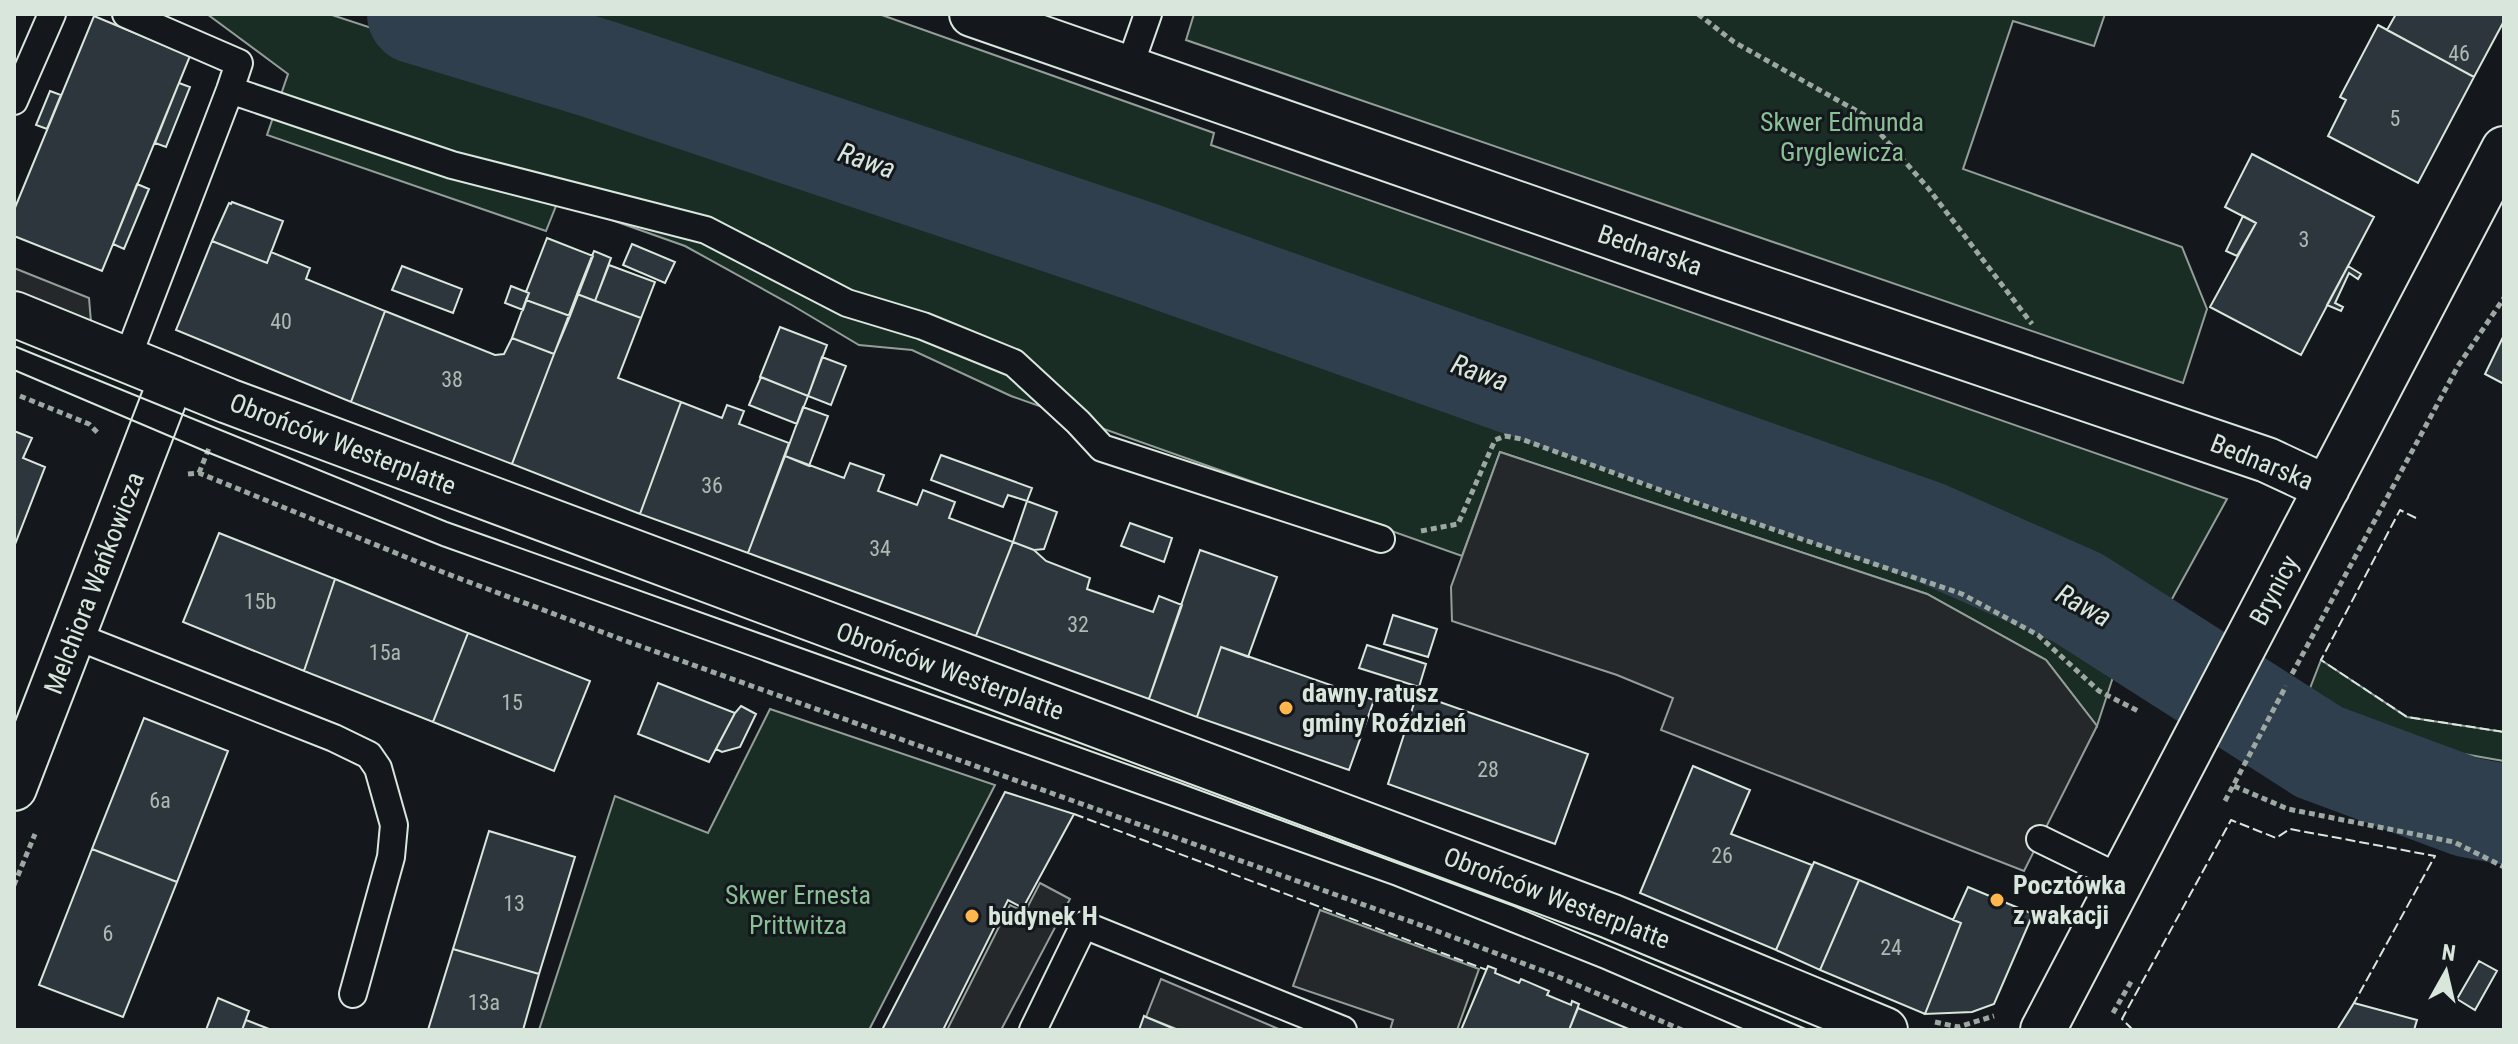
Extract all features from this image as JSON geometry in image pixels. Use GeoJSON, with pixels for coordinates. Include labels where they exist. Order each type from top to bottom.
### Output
{"type":"FeatureCollection","features":[{"type":"Feature","properties":{"kind":"street","name":"Bednarska"},"geometry":{"type":"LineString","coordinates":[[972,14],[1716,273],[2267,460],[2327,488]]}},
{"type":"Feature","properties":{"kind":"street","name":"Brynicy"},"geometry":{"type":"LineString","coordinates":[[2043,1030],[2504,149]]}},
{"type":"Feature","properties":{"kind":"street","name":"Obrońców Westerplatte"},"geometry":{"type":"LineString","coordinates":[[14,314],[172,378],[1610,916],[1885,1030]]}},
{"type":"Feature","properties":{"kind":"street","name":"Melchiora Wańkowicza"},"geometry":{"type":"LineString","coordinates":[[14,788],[73,635],[161,467],[172,378]]}},
{"type":"Feature","properties":{"kind":"lane"},"geometry":{"type":"LineString","coordinates":[[14,101],[52,14]]}},
{"type":"Feature","properties":{"kind":"lane"},"geometry":{"type":"LineString","coordinates":[[126,14],[239,63],[127,359]]}},
{"type":"Feature","properties":{"kind":"lane"},"geometry":{"type":"LineString","coordinates":[[1129,68],[1148,14]]}},
{"type":"Feature","properties":{"kind":"lane"},"geometry":{"type":"LineString","coordinates":[[230,90],[452,165],[706,230],[847,303],[923,326],[1014,363],[1102,448],[1381,539]]}},
{"type":"Feature","properties":{"kind":"lane"},"geometry":{"type":"LineString","coordinates":[[73,635],[334,738],[369,755],[378,768],[394,825],[391,857],[353,994]]}},
{"type":"Feature","properties":{"kind":"lane"},"geometry":{"type":"LineString","coordinates":[[2040,839],[2122,879]]}},
{"type":"Feature","properties":{"kind":"lane"},"geometry":{"type":"LineString","coordinates":[[1033,1030],[1084,925],[1343,1030]]}},
{"type":"Feature","properties":{"kind":"path"},"geometry":{"type":"LineString","coordinates":[[1698,14],[1734,42],[1864,115],[1928,188],[2034,327]]}},
{"type":"Feature","properties":{"kind":"path"},"geometry":{"type":"LineString","coordinates":[[2504,298],[2458,366],[2235,784],[2288,809],[2454,842],[2504,867]]}},
{"type":"Feature","properties":{"kind":"path"},"geometry":{"type":"LineString","coordinates":[[20,396],[89,424]]}},
{"type":"Feature","properties":{"kind":"path"},"geometry":{"type":"LineString","coordinates":[[1381,539],[1458,524],[1495,440],[1505,436],[1521,439],[1962,594],[2038,635],[2099,691],[2138,711]]}},
{"type":"Feature","properties":{"kind":"path"},"geometry":{"type":"LineString","coordinates":[[161,467],[199,473],[445,573],[613,636],[1426,927],[1554,975],[1682,1030]]}},
{"type":"Feature","properties":{"kind":"green space"},"geometry":{"type":"Polygon","coordinates":[[[207,14],[329,14],[1066,256],[1927,563],[2020,606],[2114,674],[2097,726],[2046,660],[1927,594],[1500,452],[1462,556],[1011,396],[912,350],[859,345],[685,246],[558,201],[546,231],[267,135],[288,74],[207,14]]]}},
{"type":"Feature","properties":{"kind":"green space"},"geometry":{"type":"Polygon","coordinates":[[[546,14],[879,14],[1214,133],[1211,145],[2227,499],[2167,608],[2062,542],[1806,445],[731,70],[546,14]]]}},
{"type":"Feature","properties":{"kind":"green space","name":"Skwer Edmunda Gryglewicza"},"geometry":{"type":"Polygon","coordinates":[[[1194,14],[2105,14],[2094,46],[2013,21],[1963,169],[2182,247],[2207,309],[2183,383],[1186,40],[1194,14]]]}},
{"type":"Feature","properties":{"kind":"green space"},"geometry":{"type":"Polygon","coordinates":[[[2321,660],[2407,717],[2504,732],[2504,761],[2412,745],[2307,696],[2321,660]]]}},
{"type":"Feature","properties":{"kind":"green space","name":"Skwer Ernesta Prittwitza"},"geometry":{"type":"Polygon","coordinates":[[[770,709],[995,785],[869,1030],[539,1030],[615,796],[708,833],[770,709]]]}},
{"type":"Feature","properties":{"kind":"shaded area"},"geometry":{"type":"Polygon","coordinates":[[[14,268],[89,298],[91,322],[14,291],[14,268]]]}},
{"type":"Feature","properties":{"kind":"shaded area"},"geometry":{"type":"Polygon","coordinates":[[[1500,452],[1927,594],[2046,660],[2097,726],[2024,871],[1661,730],[1673,698],[1617,675],[1452,621],[1451,587],[1500,452]]]}},
{"type":"Feature","properties":{"kind":"shaded area"},"geometry":{"type":"Polygon","coordinates":[[[1040,883],[1070,899],[1001,1030],[947,1030],[1010,905],[1025,912],[1040,883]]]}},
{"type":"Feature","properties":{"kind":"shaded area"},"geometry":{"type":"Polygon","coordinates":[[[1320,910],[1479,969],[1457,1030],[1390,1030],[1393,1020],[1293,986],[1320,910]]]}},
{"type":"Feature","properties":{"kind":"shaded area"},"geometry":{"type":"Polygon","coordinates":[[[1161,979],[1281,1030],[1179,1030],[1146,1017],[1161,979]]]}},
{"type":"Feature","properties":{"kind":"building"},"geometry":{"type":"Polygon","coordinates":[[[2396,14],[2504,14],[2504,21],[2474,77],[2387,30],[2396,14]]]}},
{"type":"Feature","properties":{"kind":"building"},"geometry":{"type":"Polygon","coordinates":[[[94,16],[190,56],[102,271],[14,236],[14,210],[94,16]]]}},
{"type":"Feature","properties":{"kind":"building"},"geometry":{"type":"Polygon","coordinates":[[[2378,25],[2474,77],[2418,183],[2328,136],[2346,100],[2340,97],[2378,25]]]}},
{"type":"Feature","properties":{"kind":"building"},"geometry":{"type":"Polygon","coordinates":[[[179,83],[190,87],[166,147],[155,143],[179,83]]]}},
{"type":"Feature","properties":{"kind":"building"},"geometry":{"type":"Polygon","coordinates":[[[50,91],[61,95],[47,129],[36,125],[50,91]]]}},
{"type":"Feature","properties":{"kind":"building"},"geometry":{"type":"Polygon","coordinates":[[[2252,154],[2374,217],[2301,355],[2210,307],[2256,223],[2225,207],[2252,154]]]}},
{"type":"Feature","properties":{"kind":"building"},"geometry":{"type":"Polygon","coordinates":[[[137,184],[149,189],[124,249],[113,244],[137,184]]]}},
{"type":"Feature","properties":{"kind":"building"},"geometry":{"type":"Polygon","coordinates":[[[232,202],[283,221],[267,263],[212,241],[232,202]]]}},
{"type":"Feature","properties":{"kind":"building"},"geometry":{"type":"Polygon","coordinates":[[[2243,216],[2256,223],[2237,256],[2226,251],[2243,216]]]}},
{"type":"Feature","properties":{"kind":"building"},"geometry":{"type":"Polygon","coordinates":[[[547,238],[593,256],[570,316],[526,300],[529,293],[526,292],[547,238]]]}},
{"type":"Feature","properties":{"kind":"building"},"geometry":{"type":"Polygon","coordinates":[[[212,241],[267,263],[271,252],[310,268],[306,279],[385,311],[351,402],[176,330],[212,241]]]}},
{"type":"Feature","properties":{"kind":"building"},"geometry":{"type":"Polygon","coordinates":[[[632,244],[675,262],[665,283],[623,265],[632,244]]]}},
{"type":"Feature","properties":{"kind":"building"},"geometry":{"type":"Polygon","coordinates":[[[594,251],[611,258],[595,301],[577,294],[594,251]]]}},
{"type":"Feature","properties":{"kind":"building"},"geometry":{"type":"Polygon","coordinates":[[[609,265],[655,282],[641,318],[595,301],[609,265]]]}},
{"type":"Feature","properties":{"kind":"building"},"geometry":{"type":"Polygon","coordinates":[[[402,266],[462,289],[453,313],[392,290],[402,266]]]}},
{"type":"Feature","properties":{"kind":"building"},"geometry":{"type":"Polygon","coordinates":[[[2348,266],[2361,274],[2358,279],[2349,273],[2335,303],[2343,307],[2341,311],[2327,305],[2348,266]]]}},
{"type":"Feature","properties":{"kind":"building"},"geometry":{"type":"Polygon","coordinates":[[[511,286],[529,293],[523,310],[505,303],[511,286]]]}},
{"type":"Feature","properties":{"kind":"building"},"geometry":{"type":"Polygon","coordinates":[[[577,294],[641,318],[618,378],[681,402],[640,514],[512,464],[577,294]]]}},
{"type":"Feature","properties":{"kind":"building"},"geometry":{"type":"Polygon","coordinates":[[[526,300],[570,316],[554,354],[512,338],[526,300]]]}},
{"type":"Feature","properties":{"kind":"building"},"geometry":{"type":"Polygon","coordinates":[[[385,311],[495,355],[504,354],[512,338],[554,354],[512,464],[351,402],[385,311]]]}},
{"type":"Feature","properties":{"kind":"building"},"geometry":{"type":"Polygon","coordinates":[[[780,327],[827,345],[808,396],[760,377],[780,327]]]}},
{"type":"Feature","properties":{"kind":"building"},"geometry":{"type":"Polygon","coordinates":[[[2504,335],[2504,384],[2485,374],[2504,335]]]}},
{"type":"Feature","properties":{"kind":"building"},"geometry":{"type":"Polygon","coordinates":[[[822,357],[846,366],[831,405],[808,396],[822,357]]]}},
{"type":"Feature","properties":{"kind":"building"},"geometry":{"type":"Polygon","coordinates":[[[761,377],[808,396],[797,424],[749,405],[761,377]]]}},
{"type":"Feature","properties":{"kind":"building"},"geometry":{"type":"Polygon","coordinates":[[[681,402],[722,418],[727,405],[744,411],[739,424],[789,443],[748,553],[640,514],[681,402]]]}},
{"type":"Feature","properties":{"kind":"building"},"geometry":{"type":"Polygon","coordinates":[[[803,407],[828,416],[809,466],[785,456],[803,407]]]}},
{"type":"Feature","properties":{"kind":"building"},"geometry":{"type":"Polygon","coordinates":[[[14,431],[32,438],[23,458],[45,467],[14,547],[14,431]]]}},
{"type":"Feature","properties":{"kind":"building"},"geometry":{"type":"Polygon","coordinates":[[[941,455],[1032,488],[1027,501],[1008,495],[1003,507],[931,480],[941,455]]]}},
{"type":"Feature","properties":{"kind":"building"},"geometry":{"type":"Polygon","coordinates":[[[785,456],[844,478],[850,463],[884,475],[878,491],[917,505],[923,490],[955,502],[949,518],[1013,542],[976,636],[748,553],[785,456]]]}},
{"type":"Feature","properties":{"kind":"building"},"geometry":{"type":"Polygon","coordinates":[[[1027,501],[1057,512],[1044,549],[1034,550],[1013,542],[1027,501]]]}},
{"type":"Feature","properties":{"kind":"building"},"geometry":{"type":"Polygon","coordinates":[[[1130,523],[1172,538],[1164,562],[1121,546],[1130,523]]]}},
{"type":"Feature","properties":{"kind":"building"},"geometry":{"type":"Polygon","coordinates":[[[219,533],[335,579],[304,671],[183,622],[219,533]]]}},
{"type":"Feature","properties":{"kind":"building"},"geometry":{"type":"Polygon","coordinates":[[[1013,542],[1034,550],[1046,561],[1090,578],[1087,589],[1153,612],[1159,596],[1182,605],[1149,699],[976,636],[1013,542]]]}},
{"type":"Feature","properties":{"kind":"building"},"geometry":{"type":"Polygon","coordinates":[[[1200,550],[1277,577],[1248,657],[1221,647],[1197,717],[1149,699],[1200,550]]]}},
{"type":"Feature","properties":{"kind":"building"},"geometry":{"type":"Polygon","coordinates":[[[335,579],[468,633],[433,722],[304,671],[335,579]]]}},
{"type":"Feature","properties":{"kind":"building"},"geometry":{"type":"Polygon","coordinates":[[[1393,615],[1437,629],[1428,657],[1384,644],[1393,615]]]}},
{"type":"Feature","properties":{"kind":"building"},"geometry":{"type":"Polygon","coordinates":[[[468,633],[590,681],[554,771],[433,722],[468,633]]]}},
{"type":"Feature","properties":{"kind":"building"},"geometry":{"type":"Polygon","coordinates":[[[1367,645],[1426,664],[1419,687],[1359,668],[1367,645]]]}},
{"type":"Feature","properties":{"kind":"building","name":"dawny ratusz gminy Roździeń"},"geometry":{"type":"Polygon","coordinates":[[[1221,647],[1374,700],[1349,770],[1197,717],[1221,647]]]}},
{"type":"Feature","properties":{"kind":"building"},"geometry":{"type":"Polygon","coordinates":[[[658,683],[735,713],[709,762],[638,734],[658,683]]]}},
{"type":"Feature","properties":{"kind":"building"},"geometry":{"type":"Polygon","coordinates":[[[1417,694],[1588,754],[1555,844],[1388,784],[1417,694]]]}},
{"type":"Feature","properties":{"kind":"building"},"geometry":{"type":"Polygon","coordinates":[[[741,706],[756,714],[740,747],[722,752],[716,749],[741,706]]]}},
{"type":"Feature","properties":{"kind":"building"},"geometry":{"type":"Polygon","coordinates":[[[144,718],[228,751],[177,882],[92,849],[144,718]]]}},
{"type":"Feature","properties":{"kind":"building"},"geometry":{"type":"Polygon","coordinates":[[[1693,766],[1750,790],[1731,834],[1812,865],[1776,950],[1640,893],[1693,766]]]}},
{"type":"Feature","properties":{"kind":"building","name":"budynek H"},"geometry":{"type":"Polygon","coordinates":[[[1005,792],[1074,814],[1023,908],[1008,900],[943,1030],[882,1030],[1005,792]]]}},
{"type":"Feature","properties":{"kind":"building"},"geometry":{"type":"Polygon","coordinates":[[[489,831],[575,857],[539,974],[453,949],[489,831]]]}},
{"type":"Feature","properties":{"kind":"building"},"geometry":{"type":"Polygon","coordinates":[[[92,849],[177,882],[123,1017],[39,985],[92,849]]]}},
{"type":"Feature","properties":{"kind":"building"},"geometry":{"type":"Polygon","coordinates":[[[1814,862],[1859,880],[1820,970],[1776,950],[1814,862]]]}},
{"type":"Feature","properties":{"kind":"building"},"geometry":{"type":"Polygon","coordinates":[[[1859,880],[1961,923],[1925,1014],[1820,970],[1859,880]]]}},
{"type":"Feature","properties":{"kind":"building"},"geometry":{"type":"Polygon","coordinates":[[[1968,887],[2033,914],[1994,1004],[1972,1012],[1925,1014],[1961,923],[1953,920],[1968,887]]]}},
{"type":"Feature","properties":{"kind":"building"},"geometry":{"type":"Polygon","coordinates":[[[453,949],[539,974],[523,1030],[428,1030],[453,949]]]}},
{"type":"Feature","properties":{"kind":"building"},"geometry":{"type":"Polygon","coordinates":[[[2479,961],[2497,971],[2475,1010],[2457,999],[2479,961]]]}},
{"type":"Feature","properties":{"kind":"building"},"geometry":{"type":"Polygon","coordinates":[[[1488,966],[1496,969],[1495,973],[1519,983],[1521,979],[1549,991],[1547,995],[1571,1005],[1572,1001],[1579,1004],[1569,1030],[1461,1030],[1488,966]]]}},
{"type":"Feature","properties":{"kind":"building"},"geometry":{"type":"Polygon","coordinates":[[[218,998],[249,1011],[242,1030],[206,1030],[218,998]]]}},
{"type":"Feature","properties":{"kind":"building"},"geometry":{"type":"Polygon","coordinates":[[[2354,1003],[2417,1020],[2414,1030],[2337,1030],[2354,1003]]]}},
{"type":"Feature","properties":{"kind":"building"},"geometry":{"type":"Polygon","coordinates":[[[1578,1008],[1631,1030],[1569,1030],[1578,1008]]]}},
{"type":"Feature","properties":{"kind":"building"},"geometry":{"type":"Polygon","coordinates":[[[1146,1017],[1177,1030],[1139,1030],[1146,1017]]]}},
{"type":"Feature","properties":{"kind":"building"},"geometry":{"type":"Polygon","coordinates":[[[246,1020],[269,1029],[242,1030],[246,1020]]]}},
{"type":"Feature","properties":{"kind":"waterway","name":"Rawa"},"geometry":{"type":"LineString","coordinates":[[417,14],[598,69],[1142,252],[1924,530],[2078,598],[2319,752],[2467,807],[2504,814]]}},
{"type":"Feature","properties":{"kind":"tram line"},"geometry":{"type":"LineString","coordinates":[[14,346],[447,522],[1180,783],[1514,906],[1808,1030]]}},
{"type":"Feature","properties":{"kind":"tram line"},"geometry":{"type":"LineString","coordinates":[[14,370],[207,452],[442,546],[1393,885],[1601,968],[1745,1030]]}},
{"type":"Feature","properties":{"kind":"fence"},"geometry":{"type":"LineString","coordinates":[[2416,518],[2400,510],[2321,660],[2407,717],[2504,732]]}},
{"type":"Feature","properties":{"kind":"fence"},"geometry":{"type":"LineString","coordinates":[[1074,814],[1487,970]]}},
{"type":"Feature","properties":{"kind":"fence"},"geometry":{"type":"LineString","coordinates":[[2133,1030],[2122,1019],[2231,820],[2276,838],[2290,829],[2435,856],[2354,1003]]}},
{"type":"Feature","properties":{"kind":"place","name":"dawny ratusz gminy Roździeń"},"geometry":{"type":"Point","coordinates":[1286,708]}},
{"type":"Feature","properties":{"kind":"place","name":"Pocztówka z wakacji"},"geometry":{"type":"Point","coordinates":[1997,900]}},
{"type":"Feature","properties":{"kind":"place","name":"budynek H"},"geometry":{"type":"Point","coordinates":[972,916]}}]}
